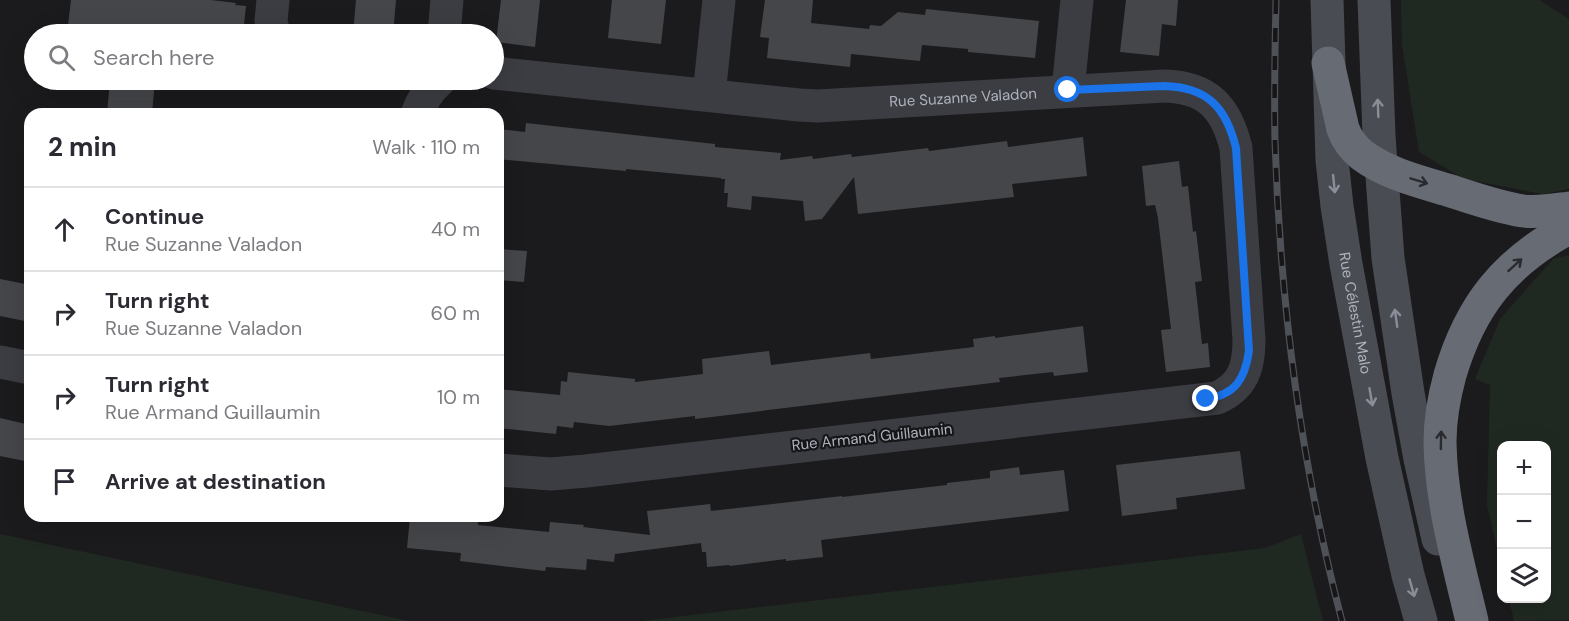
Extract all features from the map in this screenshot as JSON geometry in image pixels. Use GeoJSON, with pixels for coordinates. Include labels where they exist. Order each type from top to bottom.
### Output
{"type":"FeatureCollection","features":[{"type":"Feature","properties":{"kind":"highway"},"geometry":{"type":"LineString","coordinates":[[1328,63],[1339,115],[1347,139],[1363,156],[1406,177],[1508,208],[1539,211],[1569,208]]}},
{"type":"Feature","properties":{"kind":"highway"},"geometry":{"type":"LineString","coordinates":[[1472,621],[1448,517],[1441,466],[1441,422],[1448,383],[1461,342],[1490,291],[1533,249],[1569,228]]}},
{"type":"Feature","properties":{"kind":"main road","name":"Rue Célestin Malo"},"geometry":{"type":"LineString","coordinates":[[1327,0],[1334,185],[1382,458],[1408,575],[1421,621]]}},
{"type":"Feature","properties":{"kind":"main road"},"geometry":{"type":"LineString","coordinates":[[1374,0],[1381,166],[1388,258],[1408,393],[1434,520],[1462,621]]}},
{"type":"Feature","properties":{"kind":"street"},"geometry":{"type":"LineString","coordinates":[[272,24],[273,0]]}},
{"type":"Feature","properties":{"kind":"street"},"geometry":{"type":"LineString","coordinates":[[445,24],[447,0]]}},
{"type":"Feature","properties":{"kind":"street"},"geometry":{"type":"LineString","coordinates":[[709,95],[719,0]]}},
{"type":"Feature","properties":{"kind":"street"},"geometry":{"type":"LineString","coordinates":[[1068,90],[1077,0]]}},
{"type":"Feature","properties":{"kind":"street","name":"Rue Suzanne Valadon"},"geometry":{"type":"LineString","coordinates":[[504,74],[799,105],[833,106],[1068,90],[1164,86],[1191,89],[1213,102],[1221,111],[1228,123],[1236,148],[1249,340],[1248,363],[1239,381]]}},
{"type":"Feature","properties":{"kind":"street"},"geometry":{"type":"LineString","coordinates":[[419,108],[430,90]]}},
{"type":"Feature","properties":{"kind":"street"},"geometry":{"type":"LineString","coordinates":[[0,362],[24,367]]}},
{"type":"Feature","properties":{"kind":"street","name":"Rue Armand Guillaumin"},"geometry":{"type":"LineString","coordinates":[[504,470],[551,474],[586,471],[1217,398],[1226,394],[1239,381]]}},
{"type":"Feature","properties":{"kind":"shaded area"},"geometry":{"type":"Polygon","coordinates":[[[1401,0],[1539,0],[1569,19],[1569,189],[1543,194],[1464,179],[1419,152],[1402,44],[1401,0]]]}},
{"type":"Feature","properties":{"kind":"shaded area"},"geometry":{"type":"Polygon","coordinates":[[[1569,255],[1569,620],[1514,621],[1510,603],[1551,603],[1551,441],[1497,441],[1497,549],[1487,505],[1490,385],[1475,379],[1500,319],[1553,259],[1569,255]]]}},
{"type":"Feature","properties":{"kind":"shaded area"},"geometry":{"type":"Polygon","coordinates":[[[0,534],[409,621],[0,621],[0,534]]]}},
{"type":"Feature","properties":{"kind":"shaded area"},"geometry":{"type":"Polygon","coordinates":[[[1301,534],[1323,621],[641,621],[1265,548],[1301,534]]]}},
{"type":"Feature","properties":{"kind":"building"},"geometry":{"type":"Polygon","coordinates":[[[71,0],[211,0],[246,6],[244,24],[68,24],[71,0]]]}},
{"type":"Feature","properties":{"kind":"building"},"geometry":{"type":"Polygon","coordinates":[[[356,0],[396,0],[394,24],[354,24],[356,0]]]}},
{"type":"Feature","properties":{"kind":"building"},"geometry":{"type":"Polygon","coordinates":[[[501,0],[540,0],[535,47],[504,43],[504,24],[498,24],[501,0]]]}},
{"type":"Feature","properties":{"kind":"building"},"geometry":{"type":"Polygon","coordinates":[[[612,0],[666,0],[661,44],[608,38],[612,0]]]}},
{"type":"Feature","properties":{"kind":"building"},"geometry":{"type":"Polygon","coordinates":[[[765,0],[813,0],[811,23],[869,29],[870,25],[881,26],[898,12],[925,15],[926,9],[1039,21],[1035,58],[922,45],[920,61],[851,54],[850,67],[767,58],[769,38],[760,37],[765,0]]]}},
{"type":"Feature","properties":{"kind":"building"},"geometry":{"type":"Polygon","coordinates":[[[1126,0],[1178,0],[1176,26],[1162,24],[1159,56],[1120,52],[1126,0]]]}},
{"type":"Feature","properties":{"kind":"building"},"geometry":{"type":"Polygon","coordinates":[[[109,90],[154,90],[153,108],[108,108],[109,90]]]}},
{"type":"Feature","properties":{"kind":"building"},"geometry":{"type":"Polygon","coordinates":[[[526,123],[781,153],[780,160],[851,154],[852,157],[928,148],[929,151],[1007,141],[1008,147],[1083,137],[1087,176],[1012,184],[1014,197],[858,214],[854,177],[822,219],[805,221],[803,201],[752,196],[751,210],[727,207],[728,193],[724,193],[725,179],[721,178],[504,160],[504,130],[525,132],[526,123]]]}},
{"type":"Feature","properties":{"kind":"building"},"geometry":{"type":"Polygon","coordinates":[[[1179,161],[1182,187],[1188,186],[1193,232],[1196,231],[1202,281],[1195,282],[1202,344],[1208,343],[1210,367],[1166,372],[1161,330],[1171,329],[1158,218],[1155,205],[1146,206],[1142,166],[1179,161]]]}},
{"type":"Feature","properties":{"kind":"building"},"geometry":{"type":"Polygon","coordinates":[[[504,249],[527,251],[524,282],[504,280],[504,249]]]}},
{"type":"Feature","properties":{"kind":"building"},"geometry":{"type":"Polygon","coordinates":[[[0,279],[24,284],[24,321],[0,316],[0,279]]]}},
{"type":"Feature","properties":{"kind":"building"},"geometry":{"type":"Polygon","coordinates":[[[1083,326],[1088,372],[1054,376],[1053,372],[999,378],[1000,382],[695,419],[695,416],[609,426],[574,422],[573,428],[557,426],[556,434],[504,429],[504,390],[560,395],[561,381],[567,382],[568,372],[635,379],[635,382],[703,374],[702,359],[769,351],[771,365],[870,353],[871,359],[974,347],[973,339],[995,336],[995,338],[1083,326]]]}},
{"type":"Feature","properties":{"kind":"building"},"geometry":{"type":"Polygon","coordinates":[[[0,418],[24,424],[24,461],[0,456],[0,418]]]}},
{"type":"Feature","properties":{"kind":"building"},"geometry":{"type":"Polygon","coordinates":[[[1240,451],[1245,489],[1176,498],[1177,509],[1122,516],[1116,465],[1240,451]]]}},
{"type":"Feature","properties":{"kind":"building"},"geometry":{"type":"Polygon","coordinates":[[[1019,467],[1020,475],[1064,470],[1069,511],[821,540],[823,557],[730,566],[707,567],[706,552],[702,552],[701,543],[615,554],[614,562],[587,559],[586,570],[546,567],[545,571],[460,561],[461,553],[407,548],[410,522],[478,522],[478,525],[549,532],[550,522],[650,535],[647,511],[710,504],[711,511],[947,485],[947,483],[990,478],[990,471],[1019,467]]]}},
{"type":"Feature","properties":{"kind":"railway"},"geometry":{"type":"LineString","coordinates":[[1276,0],[1275,141],[1288,322],[1304,443],[1342,621]]}},
{"type":"Feature","properties":{"kind":"route"},"geometry":{"type":"LineString","coordinates":[[1068,90],[1178,86],[1202,94],[1213,102],[1228,123],[1236,148],[1249,351],[1244,373],[1233,388],[1217,398],[1206,399]]}}]}
